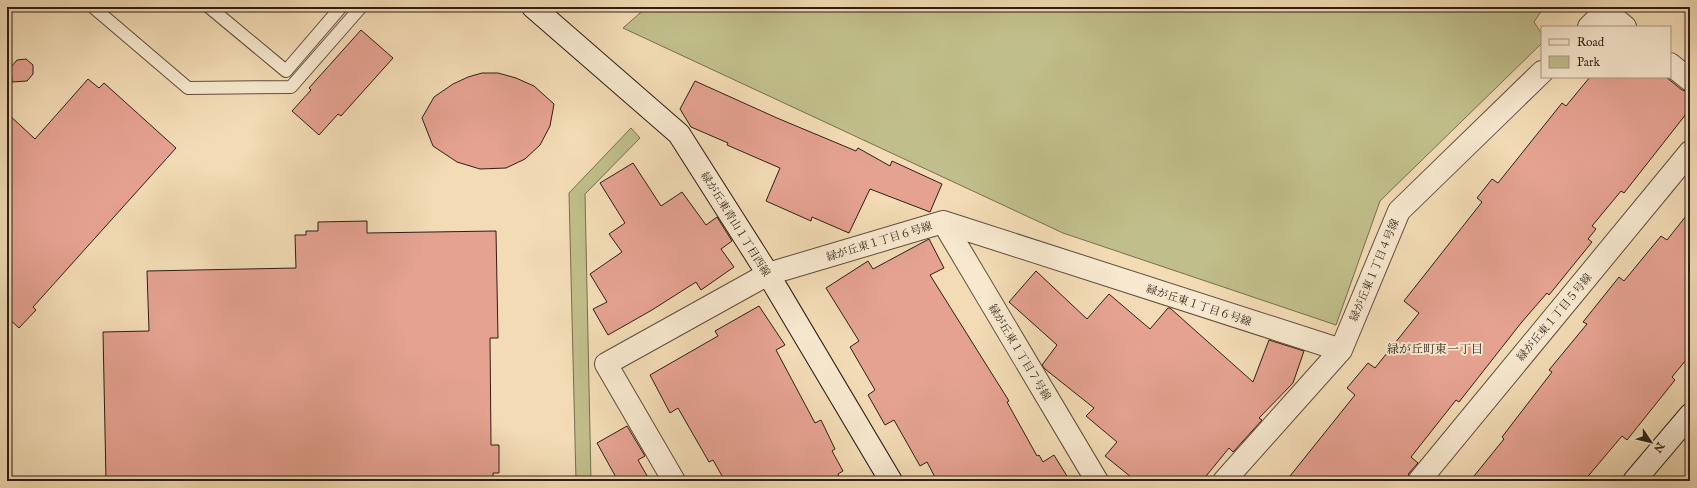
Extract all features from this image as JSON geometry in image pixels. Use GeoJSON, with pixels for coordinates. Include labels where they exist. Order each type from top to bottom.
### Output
{"type":"FeatureCollection","features":[{"type":"Feature","properties":{"kind":"street","name":"緑が丘東青山１丁目西線"},"geometry":{"type":"LineString","coordinates":[[533,7],[679,134],[768,274],[891,481]]}},
{"type":"Feature","properties":{"kind":"street"},"geometry":{"type":"LineString","coordinates":[[1590,26],[1606,8],[1624,26]]}},
{"type":"Feature","properties":{"kind":"street"},"geometry":{"type":"LineString","coordinates":[[1671,65],[1690,80]]}},
{"type":"Feature","properties":{"kind":"street","name":"緑が丘東１丁目４号線"},"geometry":{"type":"LineString","coordinates":[[1234,478],[1341,350],[1399,211],[1541,73]]}},
{"type":"Feature","properties":{"kind":"street","name":"緑が丘東１丁目５号線"},"geometry":{"type":"LineString","coordinates":[[1419,481],[1690,152]]}},
{"type":"Feature","properties":{"kind":"street","name":"緑が丘東１丁目６号線"},"geometry":{"type":"LineString","coordinates":[[674,481],[606,364],[768,274],[943,222],[1341,350]]}},
{"type":"Feature","properties":{"kind":"street","name":"緑が丘東１丁目７号線"},"geometry":{"type":"LineString","coordinates":[[943,222],[1097,481]]}},
{"type":"Feature","properties":{"kind":"street"},"geometry":{"type":"LineString","coordinates":[[1634,481],[1690,415]]}},
{"type":"Feature","properties":{"kind":"lane"},"geometry":{"type":"LineString","coordinates":[[93,7],[188,88],[291,87],[362,7]]}},
{"type":"Feature","properties":{"kind":"lane"},"geometry":{"type":"LineString","coordinates":[[209,7],[286,71],[341,7]]}},
{"type":"Feature","properties":{"kind":"green space"},"geometry":{"type":"Polygon","coordinates":[[[647,7],[1544,7],[1534,22],[1541,32],[1541,44],[1380,201],[1336,325],[1063,233],[623,28],[647,7]]]}},
{"type":"Feature","properties":{"kind":"green space"},"geometry":{"type":"Polygon","coordinates":[[[631,128],[640,138],[585,194],[591,481],[576,481],[569,193],[631,128]]]}},
{"type":"Feature","properties":{"kind":"building"},"geometry":{"type":"Polygon","coordinates":[[[361,30],[393,58],[341,116],[338,114],[319,135],[292,111],[311,90],[309,88],[361,30]]]}},
{"type":"Feature","properties":{"kind":"building"},"geometry":{"type":"Polygon","coordinates":[[[26,59],[33,65],[33,74],[27,81],[12,82],[11,67],[17,60],[26,59]]]}},
{"type":"Feature","properties":{"kind":"building"},"geometry":{"type":"Polygon","coordinates":[[[482,73],[498,73],[516,78],[534,86],[554,104],[550,126],[540,145],[525,159],[506,168],[480,169],[457,162],[433,146],[422,118],[434,97],[453,84],[468,77],[482,73]]]}},
{"type":"Feature","properties":{"kind":"building"},"geometry":{"type":"Polygon","coordinates":[[[1589,78],[1667,78],[1682,90],[1690,92],[1690,109],[1624,193],[1621,191],[1592,226],[1596,229],[1588,239],[1592,242],[1549,295],[1547,293],[1521,323],[1459,402],[1456,400],[1411,457],[1418,463],[1409,473],[1407,481],[1286,481],[1355,395],[1347,388],[1368,363],[1375,368],[1419,313],[1404,301],[1482,202],[1477,198],[1492,179],[1498,183],[1562,103],[1566,106],[1589,78]]]}},
{"type":"Feature","properties":{"kind":"building"},"geometry":{"type":"Polygon","coordinates":[[[88,79],[99,88],[104,83],[176,148],[33,307],[36,310],[19,328],[7,317],[7,113],[35,139],[88,79]]]}},
{"type":"Feature","properties":{"kind":"building"},"geometry":{"type":"Polygon","coordinates":[[[695,81],[777,118],[856,151],[858,148],[890,166],[892,161],[942,184],[930,212],[870,189],[849,233],[812,217],[811,221],[766,201],[780,168],[727,145],[728,143],[691,127],[680,109],[695,81]]]}},
{"type":"Feature","properties":{"kind":"building"},"geometry":{"type":"Polygon","coordinates":[[[633,163],[661,206],[682,192],[706,225],[717,217],[732,241],[721,249],[734,267],[701,290],[696,282],[652,310],[608,335],[593,309],[607,302],[590,274],[622,252],[609,234],[625,223],[600,183],[633,163]]]}},
{"type":"Feature","properties":{"kind":"building"},"geometry":{"type":"Polygon","coordinates":[[[1690,211],[1690,355],[1672,377],[1675,380],[1627,440],[1622,436],[1584,481],[1470,481],[1504,439],[1502,437],[1552,372],[1549,370],[1587,324],[1583,322],[1619,277],[1624,281],[1661,236],[1667,240],[1690,211]]]}},
{"type":"Feature","properties":{"kind":"building"},"geometry":{"type":"Polygon","coordinates":[[[367,221],[367,233],[496,231],[498,338],[490,338],[491,445],[499,445],[499,473],[493,473],[493,481],[106,481],[103,332],[149,331],[147,271],[296,268],[295,235],[306,235],[306,231],[318,231],[318,222],[367,221]]]}},
{"type":"Feature","properties":{"kind":"building"},"geometry":{"type":"Polygon","coordinates":[[[929,239],[944,268],[930,275],[1009,401],[1007,402],[1037,456],[1039,455],[1043,462],[1054,455],[1070,481],[937,481],[927,462],[920,466],[894,420],[885,425],[868,395],[875,390],[850,347],[859,341],[826,288],[868,261],[873,269],[929,239]]]}},
{"type":"Feature","properties":{"kind":"building"},"geometry":{"type":"Polygon","coordinates":[[[1036,271],[1087,319],[1109,294],[1150,329],[1168,308],[1170,308],[1253,382],[1269,340],[1304,351],[1293,383],[1259,418],[1262,420],[1233,452],[1229,448],[1202,481],[1136,481],[1105,456],[1117,442],[1086,416],[1094,408],[1042,365],[1057,345],[1009,302],[1036,271]]]}},
{"type":"Feature","properties":{"kind":"building"},"geometry":{"type":"Polygon","coordinates":[[[759,306],[785,345],[776,350],[815,423],[821,420],[835,449],[832,451],[843,471],[838,474],[841,481],[725,481],[713,460],[709,462],[678,408],[670,413],[650,375],[718,336],[715,331],[759,306]]]}},
{"type":"Feature","properties":{"kind":"building"},"geometry":{"type":"Polygon","coordinates":[[[627,426],[645,456],[638,460],[650,481],[618,481],[597,443],[627,426]]]}},
{"type":"Feature","properties":{"kind":"district","name":"緑が丘町東一丁目"},"geometry":{"type":"Point","coordinates":[1435,349]}}]}
